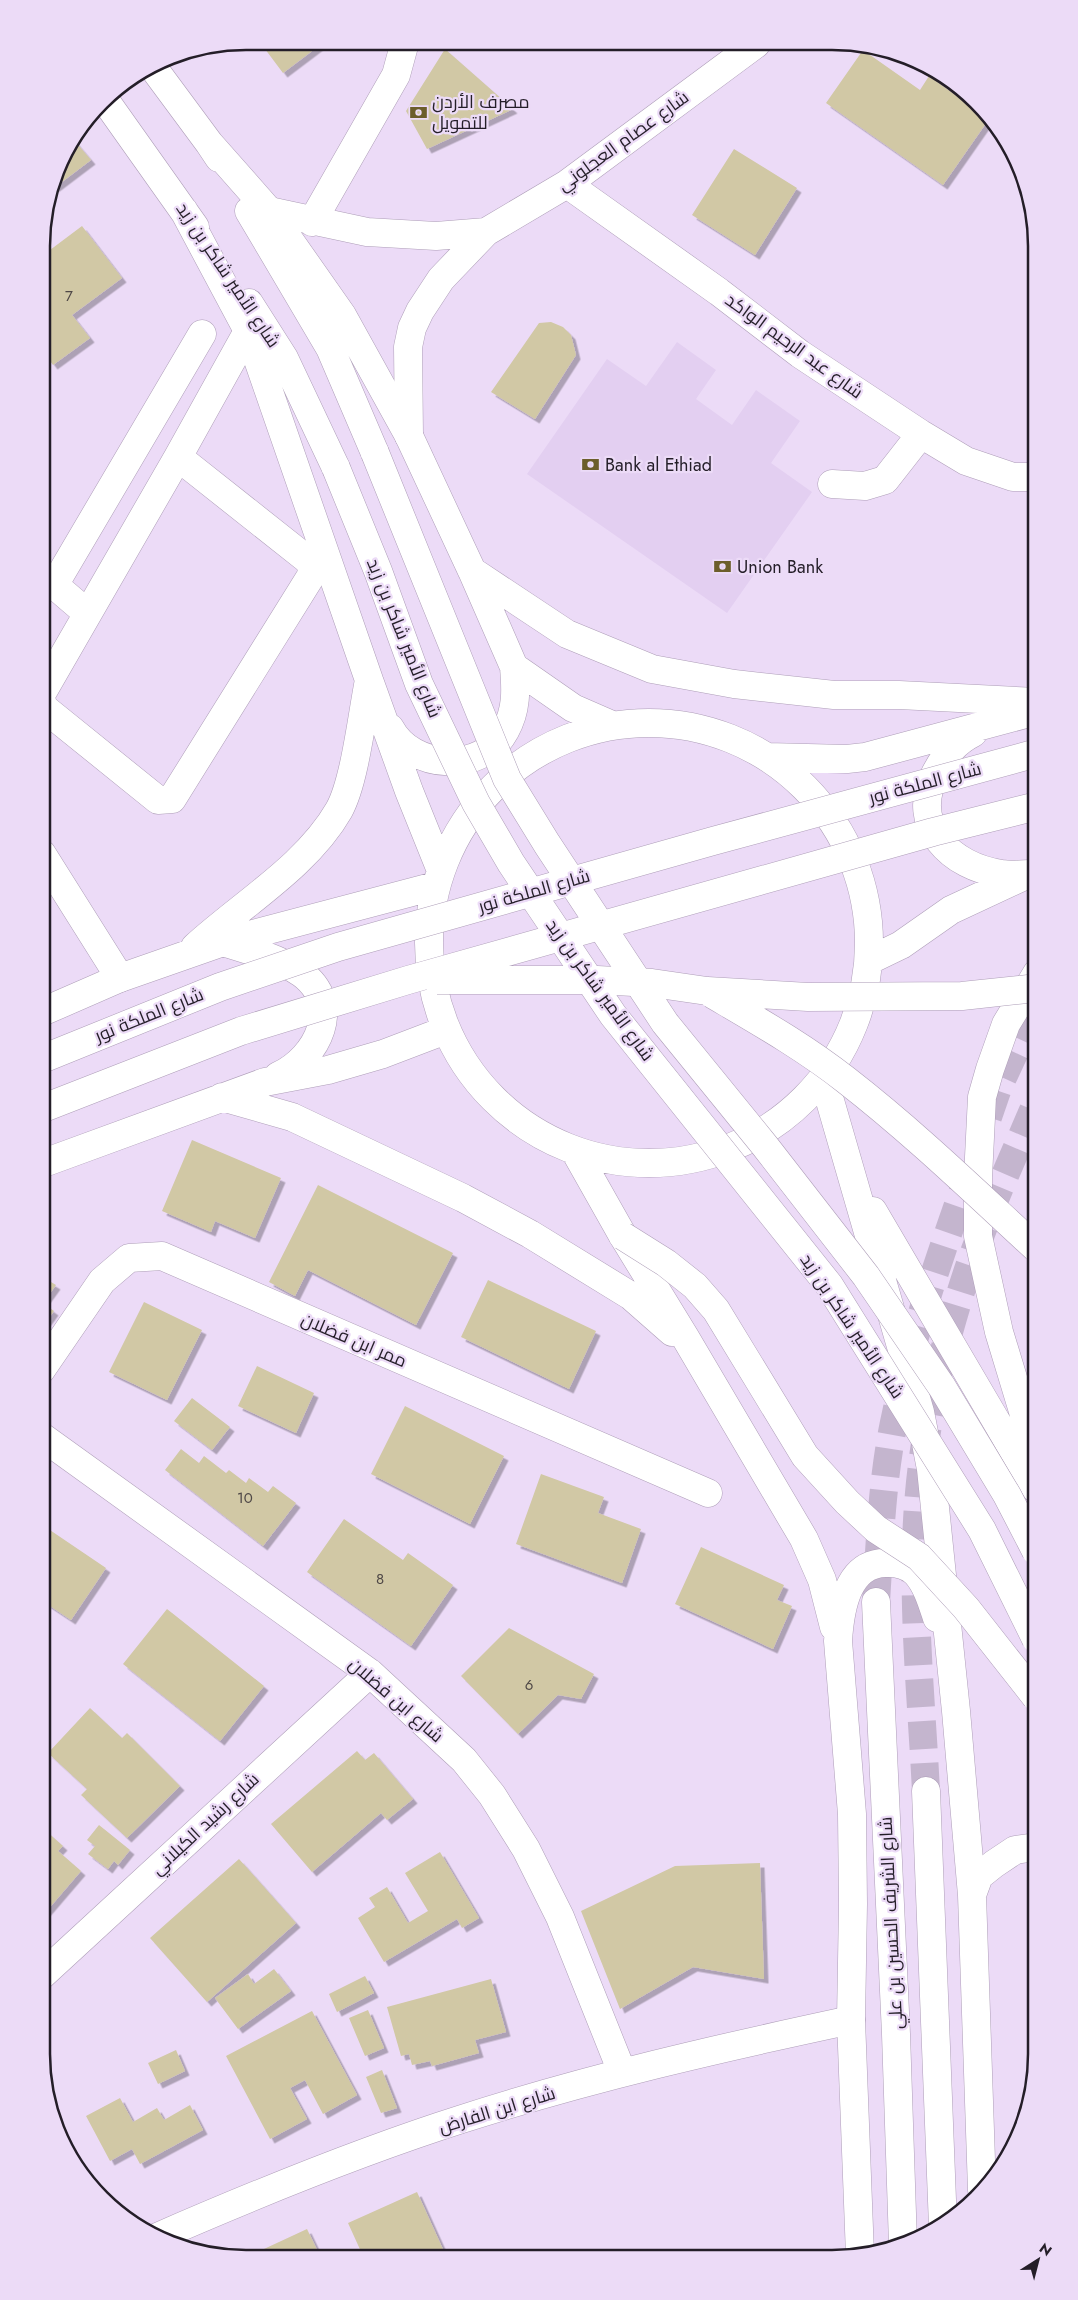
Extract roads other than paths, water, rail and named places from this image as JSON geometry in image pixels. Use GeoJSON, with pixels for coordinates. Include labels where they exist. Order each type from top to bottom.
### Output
{"type":"FeatureCollection","features":[{"type":"Feature","properties":{"kind":"main road"},"geometry":{"type":"LineString","coordinates":[[312,222],[396,76],[403,50]]}},
{"type":"Feature","properties":{"kind":"main road","name":"شارع عصام العجلوني"},"geometry":{"type":"LineString","coordinates":[[409,436],[408,348],[412,328],[420,311],[441,279],[486,232],[567,184],[748,50]]}},
{"type":"Feature","properties":{"kind":"main road","name":"شارع الأمير شاكر بن زيد"},"geometry":{"type":"LineString","coordinates":[[156,72],[209,142],[330,348],[375,453],[507,779],[547,844],[665,1023],[765,1146],[866,1276],[942,1387],[1007,1495],[1028,1536]]}},
{"type":"Feature","properties":{"kind":"main road","name":"شارع الأمير شاكر بن زيد"},"geometry":{"type":"LineString","coordinates":[[109,105],[256,312],[279,350],[336,468],[378,571],[419,684],[476,803],[511,863],[614,1016],[828,1285],[982,1530],[1028,1623]]}},
{"type":"Feature","properties":{"kind":"main road"},"geometry":{"type":"LineString","coordinates":[[209,142],[269,211],[342,315],[409,436],[514,667],[515,708],[505,732],[487,751],[463,761],[437,762],[413,753],[394,736],[382,714]]}},
{"type":"Feature","properties":{"kind":"main road","name":"شارع عبد الرحيم الواكد"},"geometry":{"type":"LineString","coordinates":[[567,184],[719,292],[800,354],[921,434],[966,461],[1012,477],[1028,477]]}},
{"type":"Feature","properties":{"kind":"main road"},"geometry":{"type":"LineString","coordinates":[[184,211],[248,331],[438,877]]}},
{"type":"Feature","properties":{"kind":"main road","name":"شارع عصام العجلوني"},"geometry":{"type":"LineString","coordinates":[[269,211],[312,222],[367,232],[436,236],[486,232]]}},
{"type":"Feature","properties":{"kind":"main road"},"geometry":{"type":"LineString","coordinates":[[50,679],[178,458],[248,331]]}},
{"type":"Feature","properties":{"kind":"main road"},"geometry":{"type":"LineString","coordinates":[[87,614],[59,589],[56,584],[202,334]]}},
{"type":"Feature","properties":{"kind":"main road"},"geometry":{"type":"LineString","coordinates":[[832,484],[865,486],[885,480],[921,434]]}},
{"type":"Feature","properties":{"kind":"main road"},"geometry":{"type":"LineString","coordinates":[[50,713],[158,800],[172,799],[311,576],[312,567],[308,560],[178,458]]}},
{"type":"Feature","properties":{"kind":"main road"},"geometry":{"type":"LineString","coordinates":[[472,571],[567,634],[652,669],[734,684],[834,696],[899,696],[1028,702]]}},
{"type":"Feature","properties":{"kind":"main road"},"geometry":{"type":"LineString","coordinates":[[514,667],[573,708],[612,725]]}},
{"type":"Feature","properties":{"kind":"main road"},"geometry":{"type":"LineString","coordinates":[[187,954],[312,847],[339,810],[350,779],[369,680]]}},
{"type":"Feature","properties":{"kind":"main road"},"geometry":{"type":"LineString","coordinates":[[767,757],[847,759],[865,757],[1028,714]]}},
{"type":"Feature","properties":{"kind":"main road"},"geometry":{"type":"LineString","coordinates":[[653,722],[693,726],[731,738],[767,757],[804,787],[835,824],[856,866],[868,913],[870,960],[862,1003],[847,1043],[824,1080],[774,1127],[711,1155],[643,1164],[575,1151],[534,1131],[498,1104],[468,1069],[446,1030],[434,995],[428,958],[429,921],[438,877],[467,816],[507,773],[556,742],[612,725],[653,722]]}},
{"type":"Feature","properties":{"kind":"main road"},"geometry":{"type":"LineString","coordinates":[[985,726],[958,740],[942,762],[930,784],[926,808],[931,828],[947,850],[971,865],[1000,874],[1028,873]]}},
{"type":"Feature","properties":{"kind":"main road","name":"شارع الملكة نور"},"geometry":{"type":"LineString","coordinates":[[50,1056],[220,987],[338,947],[713,841],[1028,755]]}},
{"type":"Feature","properties":{"kind":"main road"},"geometry":{"type":"LineString","coordinates":[[50,1106],[241,1032],[408,980],[934,832],[1028,808]]}},
{"type":"Feature","properties":{"kind":"main road"},"geometry":{"type":"LineString","coordinates":[[50,867],[120,978]]}},
{"type":"Feature","properties":{"kind":"main road"},"geometry":{"type":"LineString","coordinates":[[870,960],[901,945],[951,910],[1028,875]]}},
{"type":"Feature","properties":{"kind":"main road"},"geometry":{"type":"LineString","coordinates":[[50,1009],[120,978],[187,954],[438,877]]}},
{"type":"Feature","properties":{"kind":"main road"},"geometry":{"type":"LineString","coordinates":[[50,1161],[265,1082],[285,1073],[308,1054],[321,1033],[323,1006],[315,986],[300,973],[260,953],[223,942]]}},
{"type":"Feature","properties":{"kind":"main road"},"geometry":{"type":"LineString","coordinates":[[408,980],[597,980],[652,983],[707,991],[808,997],[962,996],[1028,989]]}},
{"type":"Feature","properties":{"kind":"main road"},"geometry":{"type":"LineString","coordinates":[[1028,988],[1006,1024],[982,1097],[978,1177],[978,1236],[999,1332],[1028,1428]]}},
{"type":"Feature","properties":{"kind":"main road"},"geometry":{"type":"LineString","coordinates":[[707,991],[786,1037],[846,1080],[900,1125],[1028,1241]]}},
{"type":"Feature","properties":{"kind":"main road"},"geometry":{"type":"LineString","coordinates":[[265,1082],[328,1070],[384,1054],[446,1030]]}},
{"type":"Feature","properties":{"kind":"main road"},"geometry":{"type":"LineString","coordinates":[[824,1080],[920,1412],[931,1469],[956,1710],[972,1895],[982,2180]]}},
{"type":"Feature","properties":{"kind":"main road"},"geometry":{"type":"LineString","coordinates":[[222,1097],[292,1117],[462,1198],[530,1234],[631,1296],[695,1354]]}},
{"type":"Feature","properties":{"kind":"main road"},"geometry":{"type":"LineString","coordinates":[[575,1151],[623,1236],[804,1539],[822,1580],[840,1654]]}},
{"type":"Feature","properties":{"kind":"main road"},"geometry":{"type":"LineString","coordinates":[[851,1173],[1028,1475]]}},
{"type":"Feature","properties":{"kind":"main road"},"geometry":{"type":"LineString","coordinates":[[623,1236],[666,1263],[695,1286],[716,1310],[805,1456],[847,1502],[876,1529],[919,1557],[966,1608],[1028,1687]]}},
{"type":"Feature","properties":{"kind":"main road","name":"ممر ابن فضلان"},"geometry":{"type":"LineString","coordinates":[[50,1357],[102,1281],[129,1258],[162,1256],[708,1493]]}},
{"type":"Feature","properties":{"kind":"main road","name":"شارع ابن فضلان"},"geometry":{"type":"LineString","coordinates":[[50,1442],[370,1672],[464,1760],[480,1779],[526,1849],[560,1917],[622,2072]]}},
{"type":"Feature","properties":{"kind":"main road"},"geometry":{"type":"LineString","coordinates":[[860,2248],[851,2020],[852,1814],[839,1626],[844,1597],[850,1584],[865,1568],[877,1562],[898,1563],[908,1567],[927,1589],[948,1645]]}},
{"type":"Feature","properties":{"kind":"main road","name":"شارع الشريف الحسين بن علي"},"geometry":{"type":"LineString","coordinates":[[876,1602],[896,2034],[903,2237]]}},
{"type":"Feature","properties":{"kind":"main road","name":"شارع رشيد الكيلاني"},"geometry":{"type":"LineString","coordinates":[[50,1968],[370,1672]]}},
{"type":"Feature","properties":{"kind":"main road"},"geometry":{"type":"LineString","coordinates":[[926,1791],[943,2216]]}},
{"type":"Feature","properties":{"kind":"main road"},"geometry":{"type":"LineString","coordinates":[[972,1895],[979,1876],[1015,1850],[1028,1848]]}},
{"type":"Feature","properties":{"kind":"main road","name":"شارع ابن الفارض"},"geometry":{"type":"LineString","coordinates":[[167,2233],[303,2176],[462,2119],[622,2072],[851,2020]]}},
{"type":"Feature","properties":{"kind":"tunnel"},"geometry":{"type":"LineString","coordinates":[[988,1117],[998,1088],[1028,1023]]}},
{"type":"Feature","properties":{"kind":"tunnel"},"geometry":{"type":"LineString","coordinates":[[926,1791],[916,1605],[917,1530],[922,1463],[938,1374],[963,1286],[987,1218],[1028,1122]]}},
{"type":"Feature","properties":{"kind":"tunnel"},"geometry":{"type":"LineString","coordinates":[[876,1602],[885,1483],[891,1436],[903,1381],[941,1255],[973,1162]]}},
{"type":"Feature","properties":{"kind":"place","name":"مصرف الأردن للتمويل"},"geometry":{"type":"Point","coordinates":[418,112]}},
{"type":"Feature","properties":{"kind":"place","name":"Bank al Ethiad"},"geometry":{"type":"Point","coordinates":[591,465]}},
{"type":"Feature","properties":{"kind":"place","name":"Union Bank"},"geometry":{"type":"Point","coordinates":[723,567]}}]}
